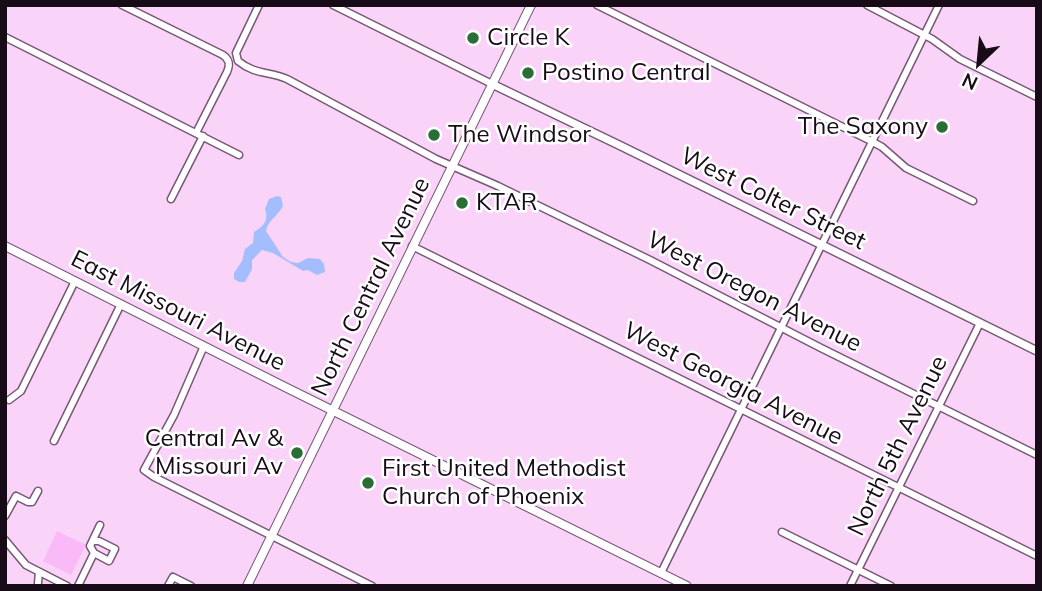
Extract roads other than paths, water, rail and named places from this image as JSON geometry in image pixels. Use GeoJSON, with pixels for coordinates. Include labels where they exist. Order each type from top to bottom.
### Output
{"type":"FeatureCollection","features":[{"type":"Feature","properties":{"kind":"main road","name":"North Central Avenue"},"geometry":{"type":"LineString","coordinates":[[247,586],[530,5]]}},
{"type":"Feature","properties":{"kind":"main road","name":"East Missouri Avenue"},"geometry":{"type":"LineString","coordinates":[[5,246],[687,586]]}},
{"type":"Feature","properties":{"kind":"street","name":"West Oregon Avenue"},"geometry":{"type":"LineString","coordinates":[[122,5],[259,73],[280,76],[397,139],[650,260],[1037,455]]}},
{"type":"Feature","properties":{"kind":"street"},"geometry":{"type":"LineString","coordinates":[[172,199],[259,5]]}},
{"type":"Feature","properties":{"kind":"street"},"geometry":{"type":"LineString","coordinates":[[333,5],[492,84]]}},
{"type":"Feature","properties":{"kind":"street"},"geometry":{"type":"LineString","coordinates":[[597,5],[871,141],[906,168],[973,201]]}},
{"type":"Feature","properties":{"kind":"street"},"geometry":{"type":"LineString","coordinates":[[867,5],[925,34],[960,59],[1037,97]]}},
{"type":"Feature","properties":{"kind":"street"},"geometry":{"type":"LineString","coordinates":[[661,573],[939,5]]}},
{"type":"Feature","properties":{"kind":"street"},"geometry":{"type":"LineString","coordinates":[[5,37],[239,155]]}},
{"type":"Feature","properties":{"kind":"street","name":"West Colter Street"},"geometry":{"type":"LineString","coordinates":[[492,84],[1037,351]]}},
{"type":"Feature","properties":{"kind":"street","name":"West Georgia Avenue"},"geometry":{"type":"LineString","coordinates":[[412,246],[1037,556]]}},
{"type":"Feature","properties":{"kind":"street"},"geometry":{"type":"LineString","coordinates":[[9,400],[21,391],[75,281]]}},
{"type":"Feature","properties":{"kind":"street"},"geometry":{"type":"LineString","coordinates":[[54,441],[121,304]]}},
{"type":"Feature","properties":{"kind":"street","name":"North 5th Avenue"},"geometry":{"type":"LineString","coordinates":[[850,586],[980,323]]}},
{"type":"Feature","properties":{"kind":"street"},"geometry":{"type":"LineString","coordinates":[[204,346],[174,415],[145,470],[154,477],[372,586]]}},
{"type":"Feature","properties":{"kind":"street"},"geometry":{"type":"LineString","coordinates":[[5,516],[16,496],[32,502],[38,491]]}},
{"type":"Feature","properties":{"kind":"street"},"geometry":{"type":"LineString","coordinates":[[93,541],[99,541],[115,550],[109,561],[94,553],[90,546],[100,525]]}},
{"type":"Feature","properties":{"kind":"street"},"geometry":{"type":"LineString","coordinates":[[782,532],[891,586]]}},
{"type":"Feature","properties":{"kind":"street"},"geometry":{"type":"LineString","coordinates":[[5,540],[26,565],[67,586]]}},
{"type":"Feature","properties":{"kind":"street"},"geometry":{"type":"LineString","coordinates":[[6,555],[12,548]]}},
{"type":"Feature","properties":{"kind":"street"},"geometry":{"type":"LineString","coordinates":[[78,586],[94,553]]}},
{"type":"Feature","properties":{"kind":"street"},"geometry":{"type":"LineString","coordinates":[[38,585],[39,572]]}},
{"type":"Feature","properties":{"kind":"street"},"geometry":{"type":"LineString","coordinates":[[168,586],[173,577],[187,585]]}},
{"type":"Feature","properties":{"kind":"water"},"geometry":{"type":"Polygon","coordinates":[[[281,197],[283,206],[266,231],[283,257],[298,263],[308,258],[320,259],[325,272],[317,275],[308,270],[303,271],[273,253],[262,250],[252,260],[252,269],[245,282],[239,282],[234,279],[234,273],[242,261],[245,249],[253,243],[254,232],[265,222],[265,209],[269,199],[281,197]]]}},
{"type":"Feature","properties":{"kind":"place","name":"Circle K"},"geometry":{"type":"Point","coordinates":[473,38]}},
{"type":"Feature","properties":{"kind":"place","name":"Postino Central"},"geometry":{"type":"Point","coordinates":[528,73]}},
{"type":"Feature","properties":{"kind":"place","name":"The Saxony"},"geometry":{"type":"Point","coordinates":[942,127]}},
{"type":"Feature","properties":{"kind":"place","name":"The Windsor"},"geometry":{"type":"Point","coordinates":[434,135]}},
{"type":"Feature","properties":{"kind":"place","name":"KTAR"},"geometry":{"type":"Point","coordinates":[462,203]}},
{"type":"Feature","properties":{"kind":"place","name":"Central Av & Missouri Av"},"geometry":{"type":"Point","coordinates":[297,453]}},
{"type":"Feature","properties":{"kind":"place","name":"First United Methodist Church of Phoenix"},"geometry":{"type":"Point","coordinates":[368,483]}}]}
